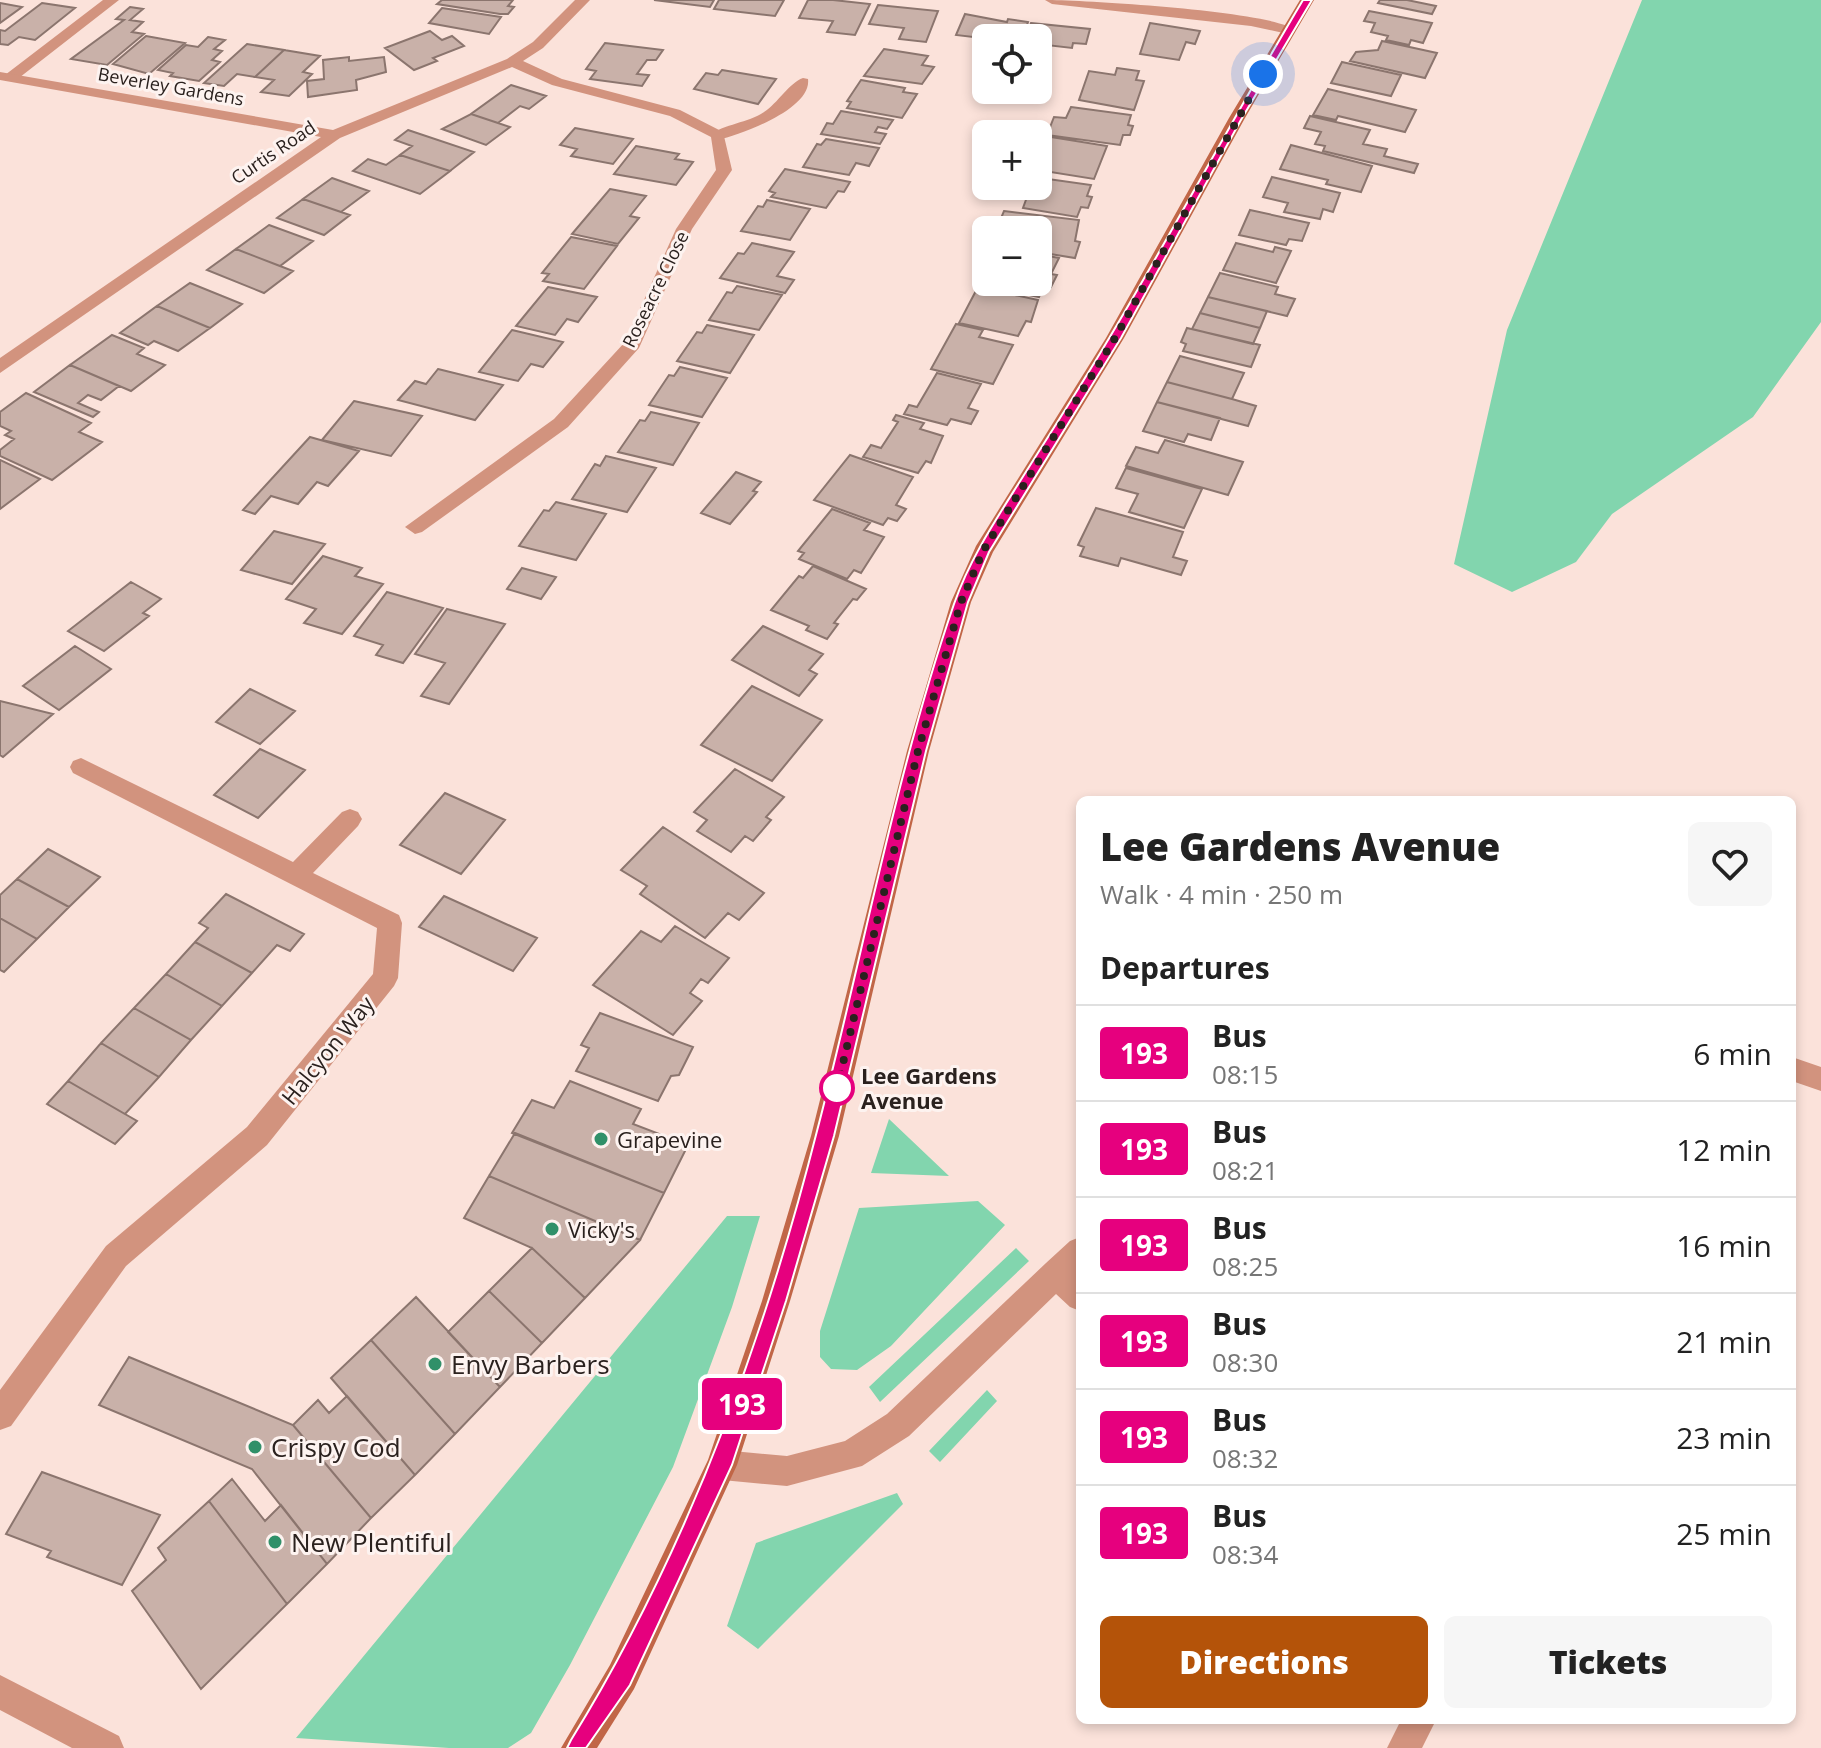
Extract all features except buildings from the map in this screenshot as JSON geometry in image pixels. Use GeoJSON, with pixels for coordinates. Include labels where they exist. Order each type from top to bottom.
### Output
{"type":"FeatureCollection","features":[{"type":"Feature","properties":{"kind":"street"},"geometry":{"type":"LineString","coordinates":[[5,77],[112,0]]}},
{"type":"Feature","properties":{"kind":"street","name":"Curtis Road"},"geometry":{"type":"LineString","coordinates":[[0,367],[335,135],[512,62],[538,45],[583,0]]}},
{"type":"Feature","properties":{"kind":"street"},"geometry":{"type":"LineString","coordinates":[[1052,0],[1251,22],[1288,30]]}},
{"type":"Feature","properties":{"kind":"street"},"geometry":{"type":"LineString","coordinates":[[578,1748],[622,1677],[722,1465],[776,1301],[825,1136],[918,751],[961,602],[983,551],[1115,338],[1307,0]]}},
{"type":"Feature","properties":{"kind":"street"},"geometry":{"type":"LineString","coordinates":[[512,62],[557,82],[675,113],[718,135],[755,125],[785,107],[803,82]]}},
{"type":"Feature","properties":{"kind":"street","name":"Beverley Gardens"},"geometry":{"type":"LineString","coordinates":[[5,77],[335,135]]}},
{"type":"Feature","properties":{"kind":"street","name":"Roseacre Close"},"geometry":{"type":"LineString","coordinates":[[415,527],[561,423],[633,344],[684,229],[724,170],[718,135]]}},
{"type":"Feature","properties":{"kind":"street","name":"Halcyon Way"},"geometry":{"type":"LineString","coordinates":[[0,1415],[116,1256],[257,1136],[385,978],[390,923],[81,767]]}},
{"type":"Feature","properties":{"kind":"street"},"geometry":{"type":"LineString","coordinates":[[297,874],[350,819]]}},
{"type":"Feature","properties":{"kind":"street"},"geometry":{"type":"LineString","coordinates":[[1796,1070],[1821,1079]]}},
{"type":"Feature","properties":{"kind":"street"},"geometry":{"type":"LineString","coordinates":[[722,1465],[787,1471],[851,1455],[898,1425],[1076,1255]]}},
{"type":"Feature","properties":{"kind":"street"},"geometry":{"type":"LineString","coordinates":[[1056,1273],[1076,1293]]}},
{"type":"Feature","properties":{"kind":"street"},"geometry":{"type":"LineString","coordinates":[[0,1692],[107,1748]]}},
{"type":"Feature","properties":{"kind":"street"},"geometry":{"type":"LineString","coordinates":[[1404,1748],[1417,1724]]}},
{"type":"Feature","properties":{"kind":"green space"},"geometry":{"type":"Polygon","coordinates":[[[1642,0],[1821,0],[1821,322],[1753,417],[1612,514],[1576,562],[1512,592],[1454,564],[1507,330],[1642,0]]]}},
{"type":"Feature","properties":{"kind":"green space"},"geometry":{"type":"Polygon","coordinates":[[[889,1119],[949,1176],[871,1173],[889,1119]]]}},
{"type":"Feature","properties":{"kind":"green space"},"geometry":{"type":"Polygon","coordinates":[[[978,1201],[1005,1225],[891,1346],[857,1370],[831,1369],[820,1357],[820,1331],[859,1208],[978,1201]]]}},
{"type":"Feature","properties":{"kind":"green space"},"geometry":{"type":"Polygon","coordinates":[[[727,1216],[760,1216],[732,1307],[673,1467],[531,1733],[508,1748],[449,1748],[296,1738],[727,1216]]]}},
{"type":"Feature","properties":{"kind":"green space"},"geometry":{"type":"Polygon","coordinates":[[[1016,1248],[1029,1261],[880,1402],[869,1387],[1016,1248]]]}},
{"type":"Feature","properties":{"kind":"green space"},"geometry":{"type":"Polygon","coordinates":[[[987,1390],[997,1401],[940,1462],[929,1451],[987,1390]]]}},
{"type":"Feature","properties":{"kind":"green space"},"geometry":{"type":"Polygon","coordinates":[[[897,1493],[903,1504],[758,1649],[727,1626],[756,1543],[897,1493]]]}},
{"type":"Feature","properties":{"kind":"bus line","name":"193"},"geometry":{"type":"LineString","coordinates":[[578,1748],[622,1677],[722,1465],[776,1301],[825,1136],[918,751],[961,602],[983,551],[1115,338],[1237,118],[1307,0]]}},
{"type":"Feature","properties":{"kind":"place","name":"Lee Gardens Avenue"},"geometry":{"type":"Point","coordinates":[837,1088]}},
{"type":"Feature","properties":{"kind":"place","name":"Grapevine"},"geometry":{"type":"Point","coordinates":[601,1139]}},
{"type":"Feature","properties":{"kind":"place","name":"Vicky's"},"geometry":{"type":"Point","coordinates":[552,1229]}},
{"type":"Feature","properties":{"kind":"place","name":"Envy Barbers"},"geometry":{"type":"Point","coordinates":[435,1364]}},
{"type":"Feature","properties":{"kind":"place","name":"Crispy Cod"},"geometry":{"type":"Point","coordinates":[255,1447]}},
{"type":"Feature","properties":{"kind":"place","name":"New Plentiful"},"geometry":{"type":"Point","coordinates":[275,1542]}},
{"type":"Feature","properties":{"kind":"route"},"geometry":{"type":"LineString","coordinates":[[837,1088],[918,751],[961,602],[983,551],[1115,338],[1263,74]]}}]}
